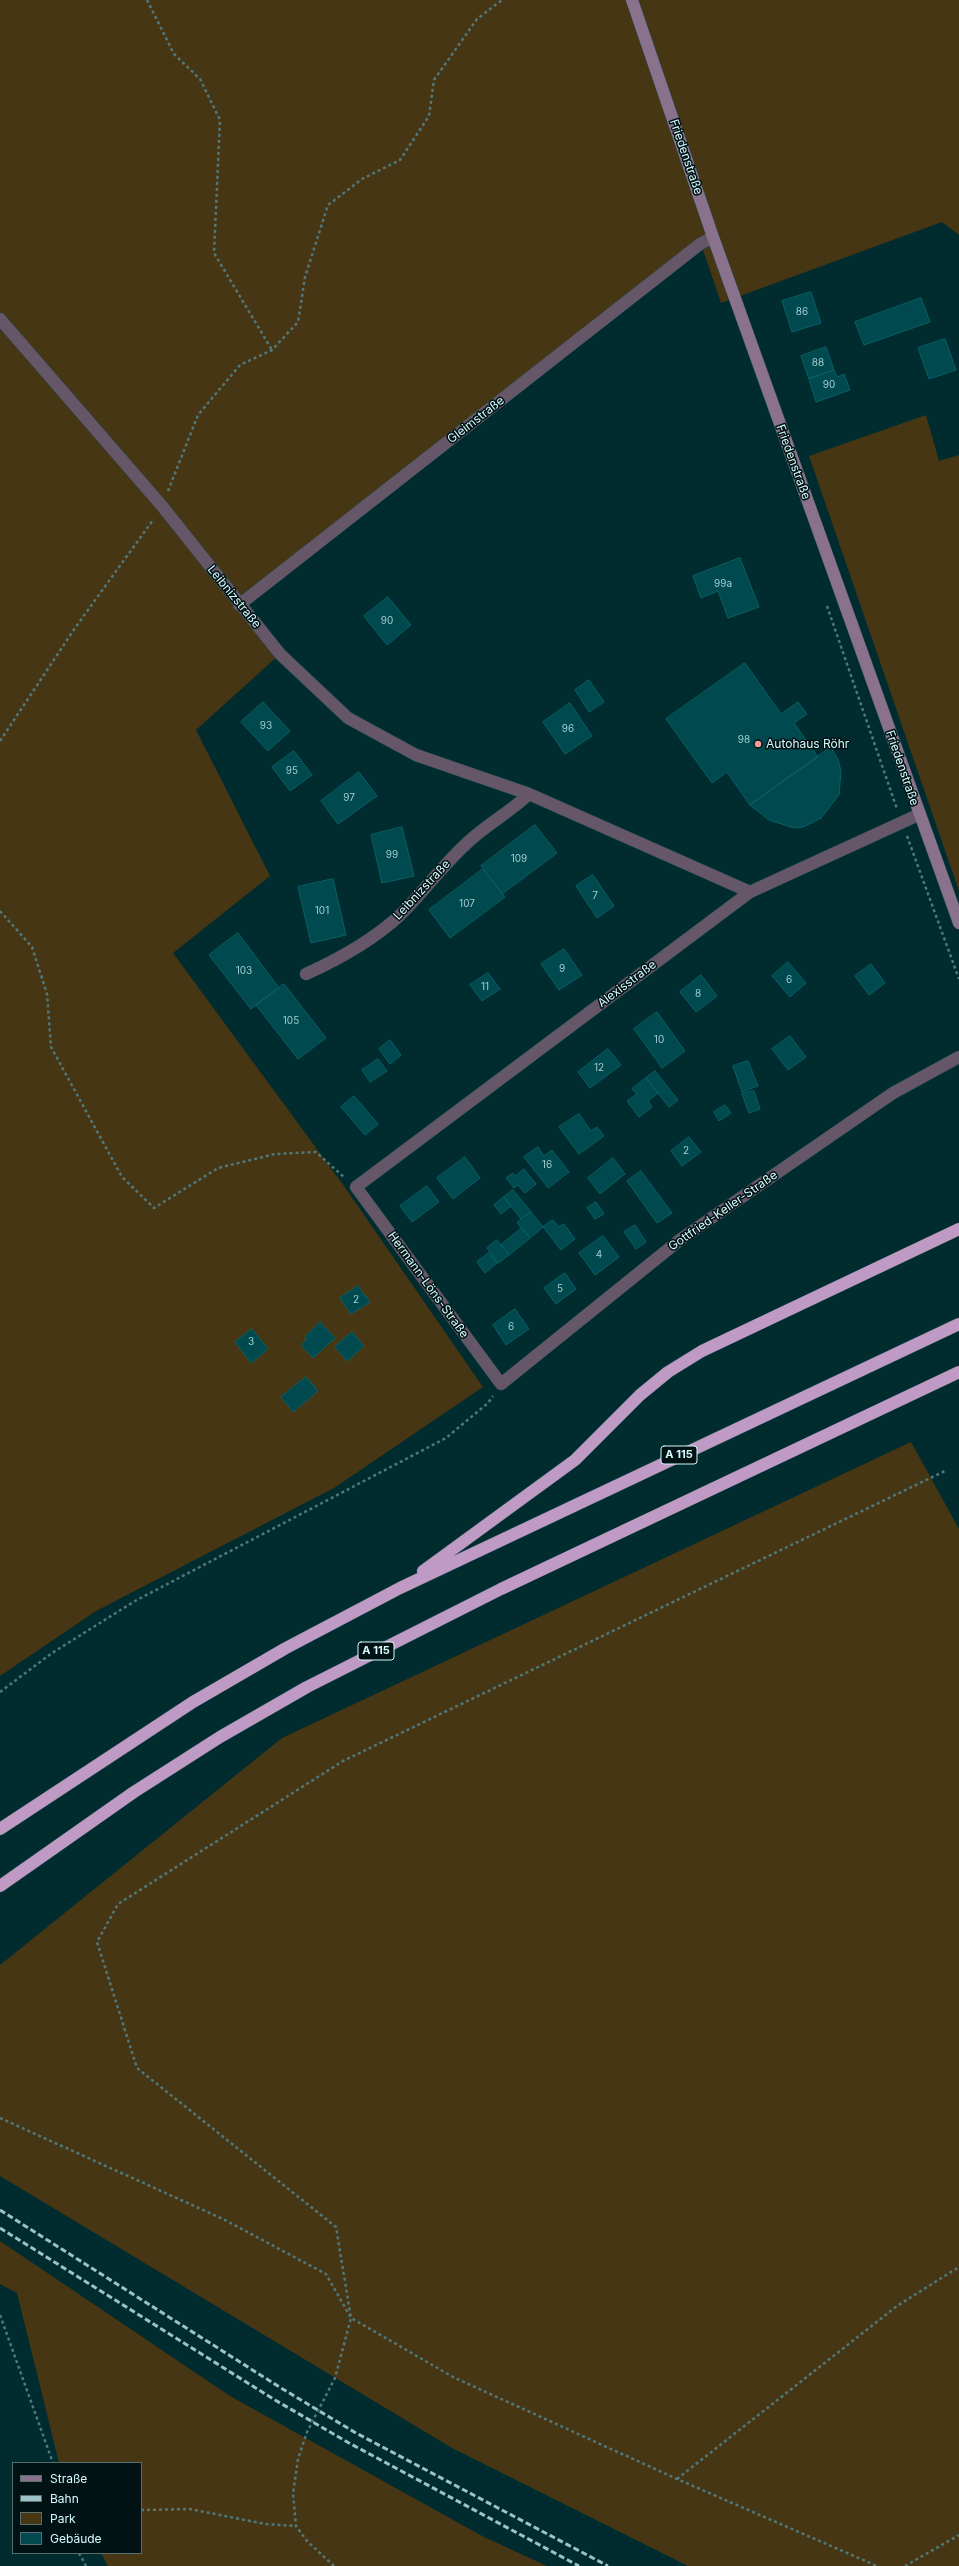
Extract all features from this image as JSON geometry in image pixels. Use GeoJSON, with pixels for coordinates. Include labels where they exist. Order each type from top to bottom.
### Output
{"type":"FeatureCollection","features":[{"type":"Feature","properties":{"kind":"highway"},"geometry":{"type":"LineString","coordinates":[[400,1588],[575,1460],[640,1395],[668,1372],[702,1351],[959,1229]]}},
{"type":"Feature","properties":{"kind":"highway","name":"A 115"},"geometry":{"type":"LineString","coordinates":[[0,1828],[193,1702],[286,1648],[400,1588],[959,1324]]}},
{"type":"Feature","properties":{"kind":"highway","name":"A 115"},"geometry":{"type":"LineString","coordinates":[[0,1886],[134,1792],[220,1737],[307,1687],[501,1589],[959,1372]]}},
{"type":"Feature","properties":{"kind":"main road","name":"Friedenstraße"},"geometry":{"type":"LineString","coordinates":[[632,0],[713,237],[918,815],[959,923]]}},
{"type":"Feature","properties":{"kind":"street","name":"Gleimstraße"},"geometry":{"type":"LineString","coordinates":[[239,605],[700,244],[713,237]]}},
{"type":"Feature","properties":{"kind":"street","name":"Leibnizstraße"},"geometry":{"type":"LineString","coordinates":[[0,319],[162,506],[239,605],[280,654],[348,718],[416,755],[529,794],[750,892]]}},
{"type":"Feature","properties":{"kind":"street","name":"Leibnizstraße"},"geometry":{"type":"LineString","coordinates":[[306,974],[336,961],[368,941],[398,917],[466,843],[515,808],[529,794]]}},
{"type":"Feature","properties":{"kind":"street","name":"Alexisstraße"},"geometry":{"type":"LineString","coordinates":[[356,1187],[750,892],[902,821],[918,815]]}},
{"type":"Feature","properties":{"kind":"street","name":"Gottfried-Keller-Straße"},"geometry":{"type":"LineString","coordinates":[[501,1384],[681,1239],[893,1093],[959,1057]]}},
{"type":"Feature","properties":{"kind":"street","name":"Hermann-Löns-Straße"},"geometry":{"type":"LineString","coordinates":[[356,1187],[501,1384]]}},
{"type":"Feature","properties":{"kind":"path"},"geometry":{"type":"LineString","coordinates":[[147,0],[174,54],[200,79],[220,120],[214,253],[272,350]]}},
{"type":"Feature","properties":{"kind":"path"},"geometry":{"type":"LineString","coordinates":[[0,741],[75,628],[162,506],[198,415],[240,365],[272,350],[298,322],[305,277],[328,205],[362,179],[400,160],[429,116],[434,80],[477,19],[502,0]]}},
{"type":"Feature","properties":{"kind":"path"},"geometry":{"type":"LineString","coordinates":[[902,821],[959,979]]}},
{"type":"Feature","properties":{"kind":"path"},"geometry":{"type":"LineString","coordinates":[[0,911],[32,947],[47,994],[52,1047],[122,1177],[154,1208],[218,1168],[275,1154],[316,1152],[356,1187]]}},
{"type":"Feature","properties":{"kind":"path"},"geometry":{"type":"LineString","coordinates":[[0,1692],[52,1653],[135,1601],[446,1438],[488,1403],[501,1384]]}},
{"type":"Feature","properties":{"kind":"path"},"geometry":{"type":"LineString","coordinates":[[334,2566],[307,2541],[296,2526],[293,2494],[298,2459],[307,2432],[334,2378],[351,2318],[336,2227],[137,2068],[97,1942],[118,1904],[343,1761],[947,1470]]}},
{"type":"Feature","properties":{"kind":"path"},"geometry":{"type":"LineString","coordinates":[[0,2118],[225,2220],[326,2274],[351,2318],[453,2377],[677,2479],[878,2566]]}},
{"type":"Feature","properties":{"kind":"path"},"geometry":{"type":"LineString","coordinates":[[677,2479],[897,2306],[959,2267]]}},
{"type":"Feature","properties":{"kind":"path"},"geometry":{"type":"LineString","coordinates":[[0,2315],[52,2462]]}},
{"type":"Feature","properties":{"kind":"path"},"geometry":{"type":"LineString","coordinates":[[142,2510],[190,2509],[265,2524],[296,2526]]}},
{"type":"Feature","properties":{"kind":"path"},"geometry":{"type":"LineString","coordinates":[[905,2566],[959,2535]]}},
{"type":"Feature","properties":{"kind":"path"},"geometry":{"type":"LineString","coordinates":[[80,2554],[86,2566]]}},
{"type":"Feature","properties":{"kind":"green space"},"geometry":{"type":"Polygon","coordinates":[[[0,0],[959,0],[959,235],[942,222],[721,303],[701,244],[239,605],[280,654],[196,730],[270,876],[173,953],[344,1186],[483,1387],[334,1488],[96,1611],[0,1676],[0,0]]]}},
{"type":"Feature","properties":{"kind":"green space"},"geometry":{"type":"Polygon","coordinates":[[[926,415],[939,461],[959,455],[959,891],[809,456],[926,415]]]}},
{"type":"Feature","properties":{"kind":"green space"},"geometry":{"type":"Polygon","coordinates":[[[911,1442],[959,1529],[959,2566],[688,2566],[452,2448],[0,2176],[0,1965],[282,1738],[911,1442]]]}},
{"type":"Feature","properties":{"kind":"green space"},"geometry":{"type":"Polygon","coordinates":[[[0,2241],[230,2396],[484,2537],[547,2566],[108,2566],[102,2554],[142,2554],[142,2462],[59,2462],[17,2293],[0,2284],[0,2241]]]}},
{"type":"Feature","properties":{"kind":"building"},"geometry":{"type":"Polygon","coordinates":[[[811,292],[821,323],[792,332],[782,301],[811,292]]]}},
{"type":"Feature","properties":{"kind":"building"},"geometry":{"type":"Polygon","coordinates":[[[921,298],[930,322],[864,345],[855,322],[921,298]]]}},
{"type":"Feature","properties":{"kind":"building"},"geometry":{"type":"Polygon","coordinates":[[[945,339],[956,370],[929,379],[918,348],[945,339]]]}},
{"type":"Feature","properties":{"kind":"building"},"geometry":{"type":"Polygon","coordinates":[[[826,347],[834,370],[809,379],[801,356],[826,347]]]}},
{"type":"Feature","properties":{"kind":"building"},"geometry":{"type":"Polygon","coordinates":[[[834,370],[837,377],[844,374],[850,390],[816,402],[809,379],[834,370]]]}},
{"type":"Feature","properties":{"kind":"building"},"geometry":{"type":"Polygon","coordinates":[[[740,558],[759,607],[728,618],[718,591],[701,598],[693,576],[740,558]]]}},
{"type":"Feature","properties":{"kind":"building"},"geometry":{"type":"Polygon","coordinates":[[[388,597],[411,625],[387,645],[364,616],[388,597]]]}},
{"type":"Feature","properties":{"kind":"building"},"geometry":{"type":"Polygon","coordinates":[[[745,663],[781,714],[798,702],[807,714],[794,723],[818,757],[750,805],[727,772],[712,783],[666,719],[745,663]]]}},
{"type":"Feature","properties":{"kind":"building"},"geometry":{"type":"Polygon","coordinates":[[[589,680],[604,702],[589,712],[575,690],[589,680]]]}},
{"type":"Feature","properties":{"kind":"building"},"geometry":{"type":"Polygon","coordinates":[[[263,702],[290,731],[268,751],[241,722],[263,702]]]}},
{"type":"Feature","properties":{"kind":"building"},"geometry":{"type":"Polygon","coordinates":[[[570,703],[592,736],[565,754],[543,722],[570,703]]]}},
{"type":"Feature","properties":{"kind":"building"},"geometry":{"type":"Polygon","coordinates":[[[831,747],[838,760],[841,771],[839,795],[821,818],[803,827],[794,828],[769,820],[750,805],[831,747]]]}},
{"type":"Feature","properties":{"kind":"building"},"geometry":{"type":"Polygon","coordinates":[[[294,751],[312,775],[290,791],[272,767],[294,751]]]}},
{"type":"Feature","properties":{"kind":"building"},"geometry":{"type":"Polygon","coordinates":[[[359,772],[377,796],[338,824],[321,801],[359,772]]]}},
{"type":"Feature","properties":{"kind":"building"},"geometry":{"type":"Polygon","coordinates":[[[535,825],[557,853],[502,894],[481,866],[535,825]]]}},
{"type":"Feature","properties":{"kind":"building"},"geometry":{"type":"Polygon","coordinates":[[[402,827],[414,876],[382,883],[371,835],[402,827]]]}},
{"type":"Feature","properties":{"kind":"building"},"geometry":{"type":"Polygon","coordinates":[[[483,869],[505,897],[450,938],[429,910],[483,869]]]}},
{"type":"Feature","properties":{"kind":"building"},"geometry":{"type":"Polygon","coordinates":[[[593,875],[614,906],[597,918],[576,886],[593,875]]]}},
{"type":"Feature","properties":{"kind":"building"},"geometry":{"type":"Polygon","coordinates":[[[333,879],[346,935],[311,943],[298,887],[333,879]]]}},
{"type":"Feature","properties":{"kind":"building"},"geometry":{"type":"Polygon","coordinates":[[[238,933],[279,988],[251,1009],[209,955],[238,933]]]}},
{"type":"Feature","properties":{"kind":"building"},"geometry":{"type":"Polygon","coordinates":[[[564,949],[582,975],[559,990],[541,964],[564,949]]]}},
{"type":"Feature","properties":{"kind":"building"},"geometry":{"type":"Polygon","coordinates":[[[788,962],[806,983],[790,997],[772,976],[788,962]]]}},
{"type":"Feature","properties":{"kind":"building"},"geometry":{"type":"Polygon","coordinates":[[[871,964],[885,983],[869,995],[855,976],[871,964]]]}},
{"type":"Feature","properties":{"kind":"building"},"geometry":{"type":"Polygon","coordinates":[[[488,973],[500,989],[482,1001],[470,985],[488,973]]]}},
{"type":"Feature","properties":{"kind":"building"},"geometry":{"type":"Polygon","coordinates":[[[701,975],[717,996],[696,1012],[680,992],[701,975]]]}},
{"type":"Feature","properties":{"kind":"building"},"geometry":{"type":"Polygon","coordinates":[[[284,984],[326,1038],[298,1059],[256,1005],[284,984]]]}},
{"type":"Feature","properties":{"kind":"building"},"geometry":{"type":"Polygon","coordinates":[[[657,1012],[685,1051],[662,1068],[634,1029],[657,1012]]]}},
{"type":"Feature","properties":{"kind":"building"},"geometry":{"type":"Polygon","coordinates":[[[790,1036],[806,1057],[788,1070],[772,1049],[790,1036]]]}},
{"type":"Feature","properties":{"kind":"building"},"geometry":{"type":"Polygon","coordinates":[[[390,1040],[401,1055],[390,1064],[379,1049],[390,1040]]]}},
{"type":"Feature","properties":{"kind":"building"},"geometry":{"type":"Polygon","coordinates":[[[608,1049],[621,1065],[590,1088],[578,1072],[608,1049]]]}},
{"type":"Feature","properties":{"kind":"building"},"geometry":{"type":"Polygon","coordinates":[[[378,1059],[387,1071],[370,1082],[362,1070],[378,1059]]]}},
{"type":"Feature","properties":{"kind":"building"},"geometry":{"type":"Polygon","coordinates":[[[748,1061],[758,1086],[742,1092],[733,1066],[748,1061]]]}},
{"type":"Feature","properties":{"kind":"building"},"geometry":{"type":"Polygon","coordinates":[[[655,1071],[678,1100],[669,1107],[646,1078],[655,1071]]]}},
{"type":"Feature","properties":{"kind":"building"},"geometry":{"type":"Polygon","coordinates":[[[646,1078],[658,1093],[648,1101],[652,1107],[639,1117],[627,1101],[637,1094],[632,1089],[646,1078]]]}},
{"type":"Feature","properties":{"kind":"building"},"geometry":{"type":"Polygon","coordinates":[[[754,1091],[760,1109],[749,1113],[742,1094],[754,1091]]]}},
{"type":"Feature","properties":{"kind":"building"},"geometry":{"type":"Polygon","coordinates":[[[354,1096],[378,1124],[365,1135],[341,1107],[354,1096]]]}},
{"type":"Feature","properties":{"kind":"building"},"geometry":{"type":"Polygon","coordinates":[[[725,1105],[731,1113],[719,1121],[714,1112],[725,1105]]]}},
{"type":"Feature","properties":{"kind":"building"},"geometry":{"type":"Polygon","coordinates":[[[579,1114],[591,1131],[597,1127],[604,1136],[579,1154],[559,1127],[579,1114]]]}},
{"type":"Feature","properties":{"kind":"building"},"geometry":{"type":"Polygon","coordinates":[[[689,1137],[701,1152],[682,1166],[671,1151],[689,1137]]]}},
{"type":"Feature","properties":{"kind":"building"},"geometry":{"type":"Polygon","coordinates":[[[538,1147],[544,1156],[552,1150],[569,1172],[548,1188],[524,1157],[538,1147]]]}},
{"type":"Feature","properties":{"kind":"building"},"geometry":{"type":"Polygon","coordinates":[[[465,1157],[480,1178],[453,1199],[437,1178],[465,1157]]]}},
{"type":"Feature","properties":{"kind":"building"},"geometry":{"type":"Polygon","coordinates":[[[613,1158],[625,1174],[600,1194],[588,1178],[613,1158]]]}},
{"type":"Feature","properties":{"kind":"building"},"geometry":{"type":"Polygon","coordinates":[[[524,1169],[536,1184],[525,1193],[518,1185],[514,1188],[506,1178],[513,1173],[515,1176],[524,1169]]]}},
{"type":"Feature","properties":{"kind":"building"},"geometry":{"type":"Polygon","coordinates":[[[641,1171],[672,1213],[657,1223],[627,1181],[641,1171]]]}},
{"type":"Feature","properties":{"kind":"building"},"geometry":{"type":"Polygon","coordinates":[[[427,1186],[439,1202],[412,1222],[400,1206],[427,1186]]]}},
{"type":"Feature","properties":{"kind":"building"},"geometry":{"type":"Polygon","coordinates":[[[513,1190],[531,1212],[521,1219],[504,1197],[513,1190]]]}},
{"type":"Feature","properties":{"kind":"building"},"geometry":{"type":"Polygon","coordinates":[[[504,1197],[511,1206],[501,1214],[494,1205],[504,1197]]]}},
{"type":"Feature","properties":{"kind":"building"},"geometry":{"type":"Polygon","coordinates":[[[596,1202],[604,1214],[595,1219],[587,1208],[596,1202]]]}},
{"type":"Feature","properties":{"kind":"building"},"geometry":{"type":"Polygon","coordinates":[[[531,1212],[543,1227],[530,1238],[517,1223],[531,1212]]]}},
{"type":"Feature","properties":{"kind":"building"},"geometry":{"type":"Polygon","coordinates":[[[553,1220],[559,1227],[564,1224],[575,1239],[561,1250],[543,1227],[553,1220]]]}},
{"type":"Feature","properties":{"kind":"building"},"geometry":{"type":"Polygon","coordinates":[[[635,1225],[646,1242],[636,1249],[624,1232],[635,1225]]]}},
{"type":"Feature","properties":{"kind":"building"},"geometry":{"type":"Polygon","coordinates":[[[522,1228],[530,1238],[509,1255],[501,1245],[522,1228]]]}},
{"type":"Feature","properties":{"kind":"building"},"geometry":{"type":"Polygon","coordinates":[[[603,1236],[619,1257],[595,1275],[579,1253],[603,1236]]]}},
{"type":"Feature","properties":{"kind":"building"},"geometry":{"type":"Polygon","coordinates":[[[497,1240],[509,1255],[498,1263],[487,1248],[497,1240]]]}},
{"type":"Feature","properties":{"kind":"building"},"geometry":{"type":"Polygon","coordinates":[[[489,1253],[497,1263],[485,1273],[477,1262],[489,1253]]]}},
{"type":"Feature","properties":{"kind":"building"},"geometry":{"type":"Polygon","coordinates":[[[565,1273],[576,1289],[556,1304],[544,1288],[565,1273]]]}},
{"type":"Feature","properties":{"kind":"building"},"geometry":{"type":"Polygon","coordinates":[[[358,1286],[370,1302],[351,1314],[340,1298],[358,1286]]]}},
{"type":"Feature","properties":{"kind":"building"},"geometry":{"type":"Polygon","coordinates":[[[515,1309],[529,1329],[506,1345],[493,1325],[515,1309]]]}},
{"type":"Feature","properties":{"kind":"building"},"geometry":{"type":"Polygon","coordinates":[[[320,1322],[335,1338],[313,1358],[301,1345],[307,1339],[305,1337],[320,1322]]]}},
{"type":"Feature","properties":{"kind":"building"},"geometry":{"type":"Polygon","coordinates":[[[252,1329],[268,1349],[251,1363],[235,1342],[252,1329]]]}},
{"type":"Feature","properties":{"kind":"building"},"geometry":{"type":"Polygon","coordinates":[[[352,1332],[364,1346],[347,1361],[335,1347],[352,1332]]]}},
{"type":"Feature","properties":{"kind":"building"},"geometry":{"type":"Polygon","coordinates":[[[306,1377],[318,1391],[293,1412],[281,1397],[306,1377]]]}},
{"type":"Feature","properties":{"kind":"railway"},"geometry":{"type":"LineString","coordinates":[[0,2210],[281,2388],[356,2433],[608,2566]]}},
{"type":"Feature","properties":{"kind":"railway"},"geometry":{"type":"LineString","coordinates":[[0,2228],[275,2400],[349,2443],[579,2566]]}},
{"type":"Feature","properties":{"kind":"place","name":"Autohaus Röhr"},"geometry":{"type":"Point","coordinates":[758,744]}}]}
